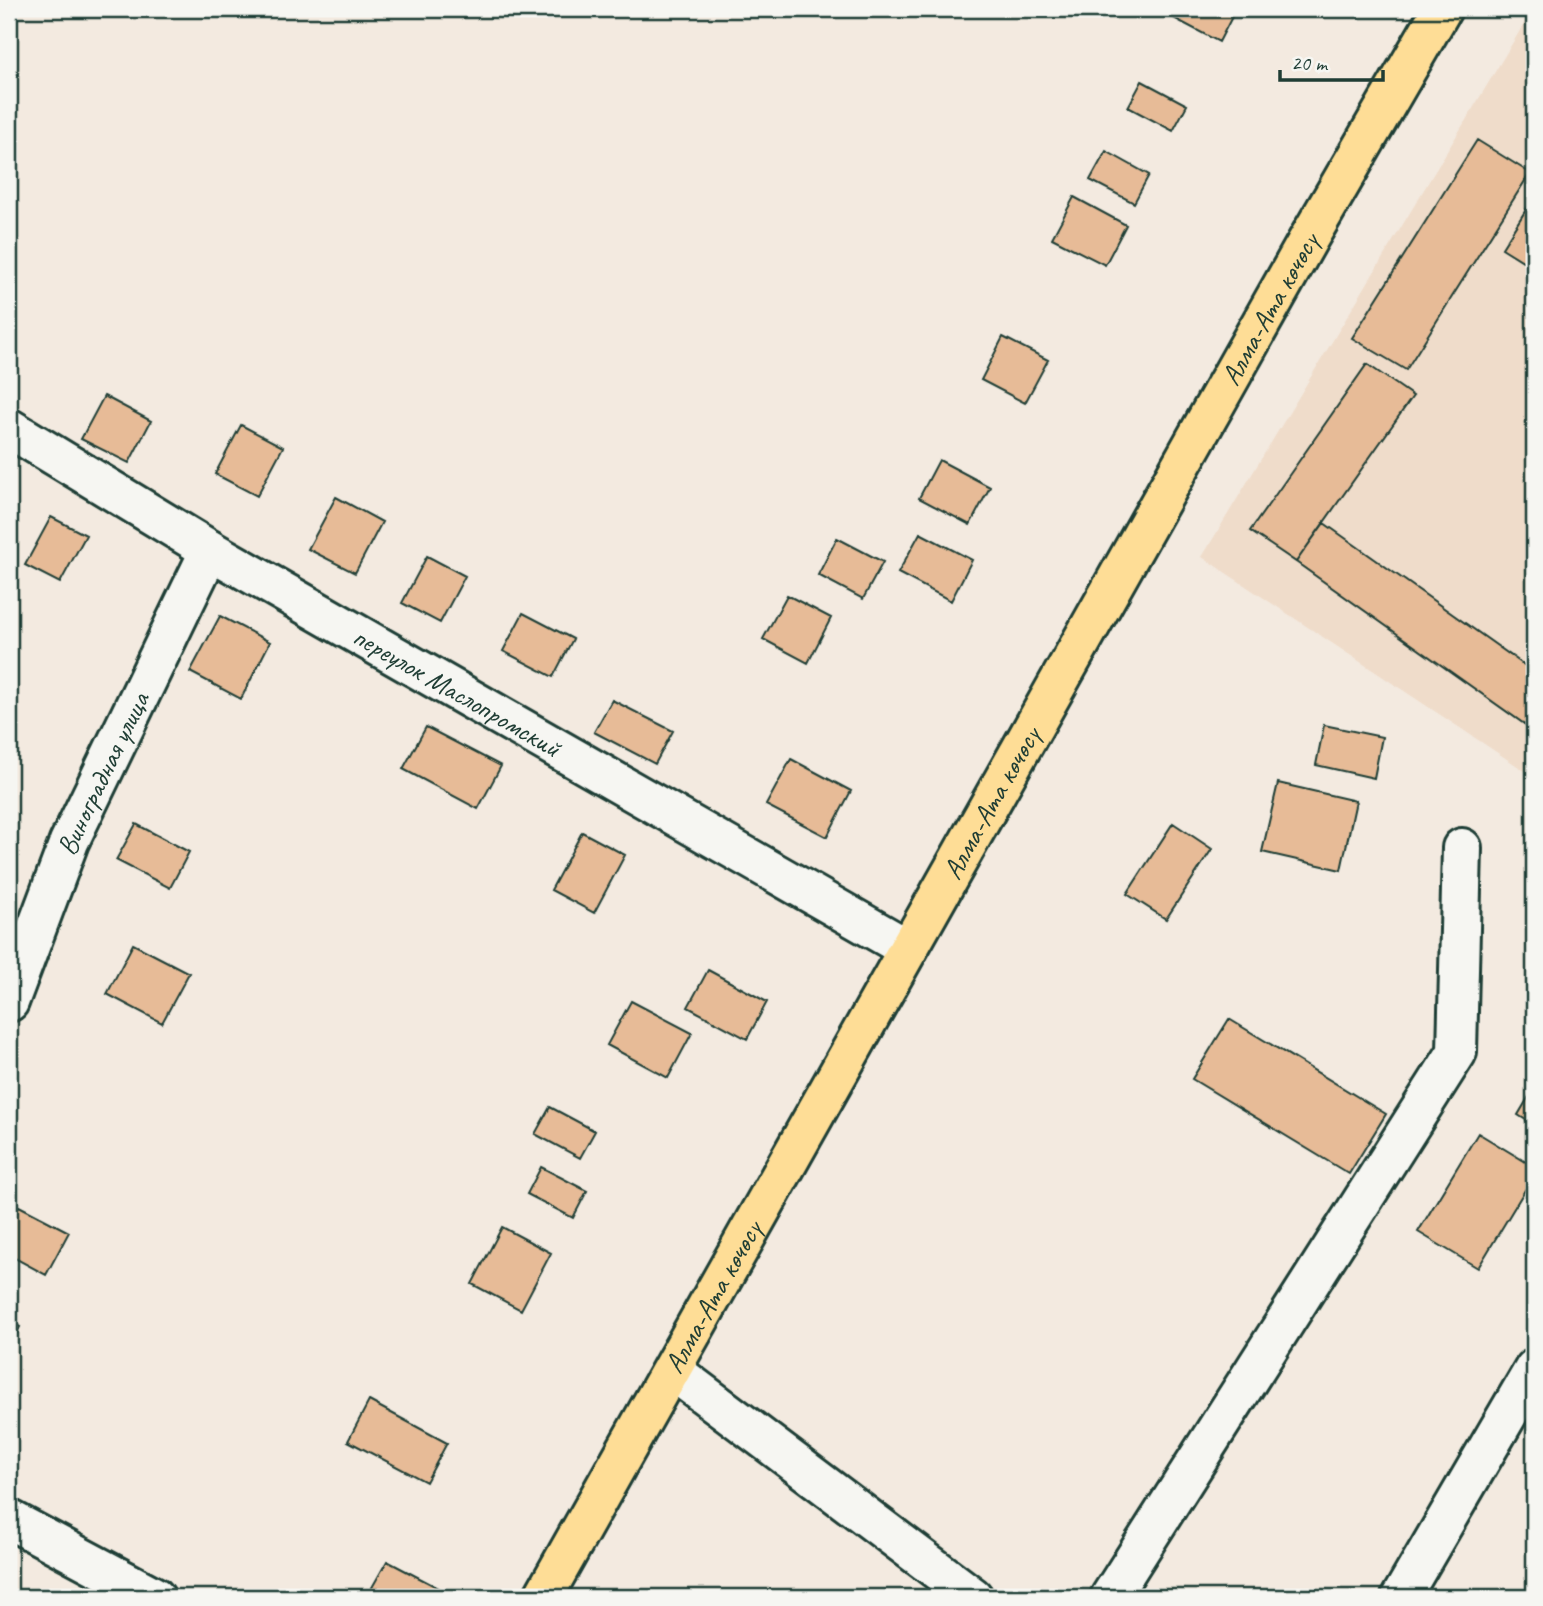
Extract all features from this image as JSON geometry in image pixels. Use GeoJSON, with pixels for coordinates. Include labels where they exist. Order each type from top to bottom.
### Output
{"type":"FeatureCollection","features":[{"type":"Feature","properties":{"kind":"highway","name":"Алма-Ата көчөсү"},"geometry":{"type":"LineString","coordinates":[[543,1597],[673,1371],[1309,238],[1442,9]]}},
{"type":"Feature","properties":{"kind":"street","name":"переулок Маслопромский"},"geometry":{"type":"LineString","coordinates":[[9,428],[211,550],[908,949]]}},
{"type":"Feature","properties":{"kind":"street","name":"Виноградная улица"},"geometry":{"type":"LineString","coordinates":[[9,1002],[69,842],[211,550]]}},
{"type":"Feature","properties":{"kind":"street"},"geometry":{"type":"LineString","coordinates":[[1110,1597],[1457,1052],[1462,848]]}},
{"type":"Feature","properties":{"kind":"street"},"geometry":{"type":"LineString","coordinates":[[1401,1597],[1534,1369]]}},
{"type":"Feature","properties":{"kind":"street"},"geometry":{"type":"LineString","coordinates":[[673,1371],[973,1597]]}},
{"type":"Feature","properties":{"kind":"street"},"geometry":{"type":"LineString","coordinates":[[9,1519],[155,1597]]}},
{"type":"Feature","properties":{"kind":"shaded area"},"geometry":{"type":"Polygon","coordinates":[[[1534,9],[1534,777],[1202,557],[1534,9]]]}},
{"type":"Feature","properties":{"kind":"building"},"geometry":{"type":"Polygon","coordinates":[[[1174,9],[1236,9],[1219,42],[1170,16],[1174,9]]]}},
{"type":"Feature","properties":{"kind":"building"},"geometry":{"type":"Polygon","coordinates":[[[1142,81],[1187,105],[1173,131],[1128,107],[1142,81]]]}},
{"type":"Feature","properties":{"kind":"building"},"geometry":{"type":"Polygon","coordinates":[[[1477,140],[1530,173],[1406,370],[1352,338],[1477,140]]]}},
{"type":"Feature","properties":{"kind":"building"},"geometry":{"type":"Polygon","coordinates":[[[1106,151],[1149,175],[1134,203],[1090,180],[1106,151]]]}},
{"type":"Feature","properties":{"kind":"building"},"geometry":{"type":"Polygon","coordinates":[[[1074,197],[1126,225],[1105,265],[1052,238],[1074,197]]]}},
{"type":"Feature","properties":{"kind":"building"},"geometry":{"type":"Polygon","coordinates":[[[1534,197],[1534,268],[1502,248],[1534,197]]]}},
{"type":"Feature","properties":{"kind":"building"},"geometry":{"type":"Polygon","coordinates":[[[1003,337],[1048,360],[1025,403],[981,380],[1003,337]]]}},
{"type":"Feature","properties":{"kind":"building"},"geometry":{"type":"Polygon","coordinates":[[[1367,364],[1413,396],[1296,562],[1250,531],[1367,364]]]}},
{"type":"Feature","properties":{"kind":"building"},"geometry":{"type":"Polygon","coordinates":[[[104,396],[151,421],[129,463],[81,439],[104,396]]]}},
{"type":"Feature","properties":{"kind":"building"},"geometry":{"type":"Polygon","coordinates":[[[241,425],[283,447],[257,496],[215,474],[241,425]]]}},
{"type":"Feature","properties":{"kind":"building"},"geometry":{"type":"Polygon","coordinates":[[[939,460],[990,487],[970,525],[919,498],[939,460]]]}},
{"type":"Feature","properties":{"kind":"building"},"geometry":{"type":"Polygon","coordinates":[[[336,497],[382,522],[355,573],[308,549],[336,497]]]}},
{"type":"Feature","properties":{"kind":"building"},"geometry":{"type":"Polygon","coordinates":[[[51,517],[86,535],[60,583],[25,565],[51,517]]]}},
{"type":"Feature","properties":{"kind":"building"},"geometry":{"type":"Polygon","coordinates":[[[1324,523],[1534,672],[1534,731],[1296,562],[1324,523]]]}},
{"type":"Feature","properties":{"kind":"building"},"geometry":{"type":"Polygon","coordinates":[[[920,533],[972,560],[951,601],[898,573],[920,533]]]}},
{"type":"Feature","properties":{"kind":"building"},"geometry":{"type":"Polygon","coordinates":[[[837,538],[883,562],[863,599],[818,575],[837,538]]]}},
{"type":"Feature","properties":{"kind":"building"},"geometry":{"type":"Polygon","coordinates":[[[427,556],[465,576],[440,623],[402,603],[427,556]]]}},
{"type":"Feature","properties":{"kind":"building"},"geometry":{"type":"Polygon","coordinates":[[[787,595],[831,618],[808,663],[763,639],[787,595]]]}},
{"type":"Feature","properties":{"kind":"building"},"geometry":{"type":"Polygon","coordinates":[[[523,613],[573,639],[553,677],[503,651],[523,613]]]}},
{"type":"Feature","properties":{"kind":"building"},"geometry":{"type":"Polygon","coordinates":[[[220,616],[270,642],[241,699],[190,672],[220,616]]]}},
{"type":"Feature","properties":{"kind":"building"},"geometry":{"type":"Polygon","coordinates":[[[612,700],[673,731],[655,764],[594,732],[612,700]]]}},
{"type":"Feature","properties":{"kind":"building"},"geometry":{"type":"Polygon","coordinates":[[[1324,725],[1382,737],[1374,778],[1316,765],[1324,725]]]}},
{"type":"Feature","properties":{"kind":"building"},"geometry":{"type":"Polygon","coordinates":[[[426,727],[501,766],[478,809],[403,769],[426,727]]]}},
{"type":"Feature","properties":{"kind":"building"},"geometry":{"type":"Polygon","coordinates":[[[791,759],[851,791],[827,837],[766,805],[791,759]]]}},
{"type":"Feature","properties":{"kind":"building"},"geometry":{"type":"Polygon","coordinates":[[[1278,783],[1356,801],[1341,870],[1262,852],[1278,783]]]}},
{"type":"Feature","properties":{"kind":"building"},"geometry":{"type":"Polygon","coordinates":[[[1173,823],[1212,849],[1166,919],[1127,894],[1173,823]]]}},
{"type":"Feature","properties":{"kind":"building"},"geometry":{"type":"Polygon","coordinates":[[[136,824],[189,852],[170,888],[116,860],[136,824]]]}},
{"type":"Feature","properties":{"kind":"building"},"geometry":{"type":"Polygon","coordinates":[[[582,832],[625,855],[594,913],[551,890],[582,832]]]}},
{"type":"Feature","properties":{"kind":"building"},"geometry":{"type":"Polygon","coordinates":[[[133,944],[189,973],[162,1023],[107,994],[133,944]]]}},
{"type":"Feature","properties":{"kind":"building"},"geometry":{"type":"Polygon","coordinates":[[[708,970],[767,1002],[747,1039],[688,1007],[708,970]]]}},
{"type":"Feature","properties":{"kind":"building"},"geometry":{"type":"Polygon","coordinates":[[[631,1001],[692,1033],[668,1078],[607,1045],[631,1001]]]}},
{"type":"Feature","properties":{"kind":"building"},"geometry":{"type":"Polygon","coordinates":[[[1229,1019],[1386,1114],[1349,1174],[1192,1079],[1229,1019]]]}},
{"type":"Feature","properties":{"kind":"building"},"geometry":{"type":"Polygon","coordinates":[[[1534,1088],[1534,1125],[1518,1115],[1534,1088]]]}},
{"type":"Feature","properties":{"kind":"building"},"geometry":{"type":"Polygon","coordinates":[[[550,1107],[595,1131],[580,1158],[535,1134],[550,1107]]]}},
{"type":"Feature","properties":{"kind":"building"},"geometry":{"type":"Polygon","coordinates":[[[1478,1133],[1534,1167],[1534,1175],[1478,1268],[1418,1232],[1478,1133]]]}},
{"type":"Feature","properties":{"kind":"building"},"geometry":{"type":"Polygon","coordinates":[[[541,1167],[587,1191],[573,1218],[527,1194],[541,1167]]]}},
{"type":"Feature","properties":{"kind":"building"},"geometry":{"type":"Polygon","coordinates":[[[19,1206],[69,1232],[46,1275],[9,1255],[9,1224],[19,1206]]]}},
{"type":"Feature","properties":{"kind":"building"},"geometry":{"type":"Polygon","coordinates":[[[502,1227],[551,1253],[521,1310],[472,1284],[502,1227]]]}},
{"type":"Feature","properties":{"kind":"building"},"geometry":{"type":"Polygon","coordinates":[[[9,1321],[20,1327],[9,1348],[9,1321]]]}},
{"type":"Feature","properties":{"kind":"building"},"geometry":{"type":"Polygon","coordinates":[[[369,1401],[447,1443],[426,1482],[348,1441],[369,1401]]]}},
{"type":"Feature","properties":{"kind":"building"},"geometry":{"type":"Polygon","coordinates":[[[387,1561],[452,1595],[451,1597],[382,1597],[370,1591],[387,1561]]]}}]}
